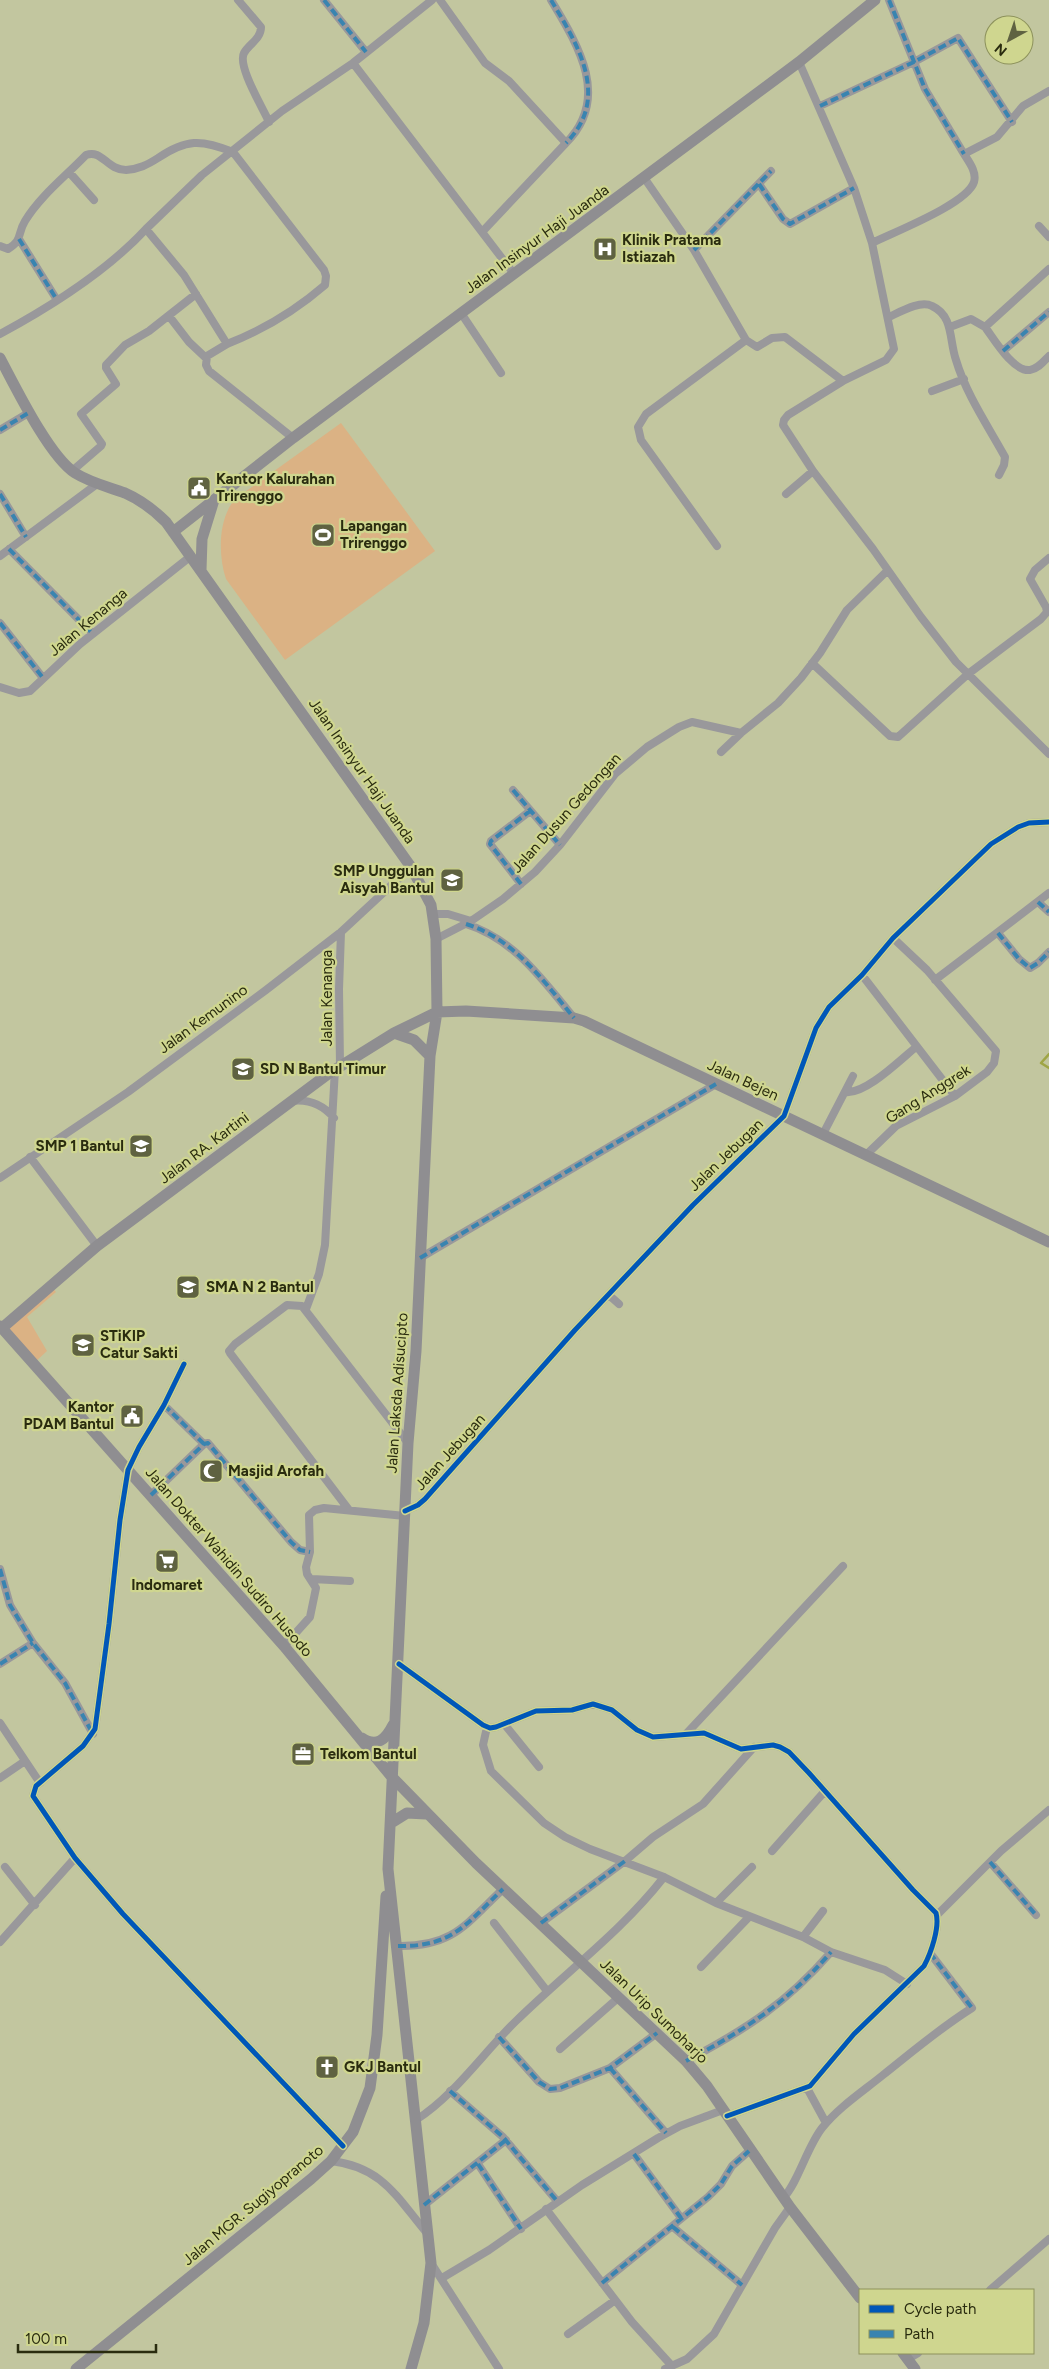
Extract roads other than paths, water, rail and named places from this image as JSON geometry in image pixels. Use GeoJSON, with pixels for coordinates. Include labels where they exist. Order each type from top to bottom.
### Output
{"type":"FeatureCollection","features":[{"type":"Feature","properties":{"kind":"main road","name":"Jalan Insinyur Haji Juanda"},"geometry":{"type":"LineString","coordinates":[[173,532],[294,438],[461,313],[645,179],[799,62],[875,0]]}},
{"type":"Feature","properties":{"kind":"main road","name":"Jalan Insinyur Haji Juanda"},"geometry":{"type":"LineString","coordinates":[[0,358],[30,412],[59,458],[72,471],[98,484],[128,494],[143,502],[160,516],[173,532],[411,867],[428,896],[433,914],[436,940],[437,1012]]}},
{"type":"Feature","properties":{"kind":"main road"},"geometry":{"type":"LineString","coordinates":[[201,570],[202,539],[214,500]]}},
{"type":"Feature","properties":{"kind":"main road","name":"Jalan Bejen"},"geometry":{"type":"LineString","coordinates":[[437,1012],[466,1011],[574,1018],[1049,1242]]}},
{"type":"Feature","properties":{"kind":"main road","name":"Jalan RA. Kartini"},"geometry":{"type":"LineString","coordinates":[[1,1327],[98,1246],[338,1067],[394,1033],[437,1012]]}},
{"type":"Feature","properties":{"kind":"main road","name":"Jalan Laksda Adisucipto"},"geometry":{"type":"LineString","coordinates":[[388,1869],[408,1443],[430,1056],[437,1012]]}},
{"type":"Feature","properties":{"kind":"main road"},"geometry":{"type":"LineString","coordinates":[[394,1033],[414,1040],[430,1056]]}},
{"type":"Feature","properties":{"kind":"main road","name":"Jalan Dokter Wahidin Sudiro Husodo"},"geometry":{"type":"LineString","coordinates":[[1,1327],[284,1646],[391,1776]]}},
{"type":"Feature","properties":{"kind":"main road"},"geometry":{"type":"LineString","coordinates":[[358,1736],[368,1742],[380,1741],[388,1735],[394,1724]]}},
{"type":"Feature","properties":{"kind":"main road","name":"Jalan Urip Sumoharjo"},"geometry":{"type":"LineString","coordinates":[[391,1776],[426,1814],[686,2061],[707,2086],[790,2208],[859,2297]]}},
{"type":"Feature","properties":{"kind":"main road"},"geometry":{"type":"LineString","coordinates":[[391,1823],[407,1813],[426,1814]]}},
{"type":"Feature","properties":{"kind":"main road"},"geometry":{"type":"LineString","coordinates":[[388,1869],[398,1946],[426,2232],[432,2263],[424,2323],[411,2369]]}},
{"type":"Feature","properties":{"kind":"main road","name":"Jalan MGR. Sugiyopranoto"},"geometry":{"type":"LineString","coordinates":[[76,2369],[331,2160],[343,2146],[361,2115],[370,2088],[377,2035],[388,1869]]}},
{"type":"Feature","properties":{"kind":"main road"},"geometry":{"type":"LineString","coordinates":[[909,2355],[915,2369]]}},
{"type":"Feature","properties":{"kind":"street"},"geometry":{"type":"LineString","coordinates":[[238,0],[261,27],[259,36],[243,54],[243,66],[269,122]]}},
{"type":"Feature","properties":{"kind":"street"},"geometry":{"type":"LineString","coordinates":[[324,0],[366,52]]}},
{"type":"Feature","properties":{"kind":"street"},"geometry":{"type":"LineString","coordinates":[[0,334],[57,300],[113,258],[189,187],[269,122],[313,89],[353,63],[432,0]]}},
{"type":"Feature","properties":{"kind":"street"},"geometry":{"type":"LineString","coordinates":[[440,0],[485,63],[509,81],[566,143]]}},
{"type":"Feature","properties":{"kind":"street"},"geometry":{"type":"LineString","coordinates":[[482,232],[582,124],[588,100],[589,85],[581,57],[569,29],[551,0]]}},
{"type":"Feature","properties":{"kind":"street"},"geometry":{"type":"LineString","coordinates":[[872,243],[940,211],[974,184],[974,173],[925,89],[889,0]]}},
{"type":"Feature","properties":{"kind":"street"},"geometry":{"type":"LineString","coordinates":[[820,106],[914,62],[958,38],[1012,122]]}},
{"type":"Feature","properties":{"kind":"street"},"geometry":{"type":"LineString","coordinates":[[799,62],[820,106],[854,188],[872,243],[894,344],[893,352],[880,363],[843,381],[784,420],[786,432],[921,617],[968,674],[1049,754]]}},
{"type":"Feature","properties":{"kind":"street"},"geometry":{"type":"LineString","coordinates":[[353,63],[514,274]]}},
{"type":"Feature","properties":{"kind":"street"},"geometry":{"type":"LineString","coordinates":[[964,154],[998,137],[1023,106],[1049,92]]}},
{"type":"Feature","properties":{"kind":"street"},"geometry":{"type":"LineString","coordinates":[[0,246],[8,248],[16,244],[19,239],[20,230],[30,214],[69,172],[86,156],[92,153],[98,154],[112,167],[125,170],[137,169],[173,148],[195,142],[213,144],[233,152],[324,270],[326,276],[324,285],[287,314],[253,334],[227,344],[206,358]]}},
{"type":"Feature","properties":{"kind":"street"},"geometry":{"type":"LineString","coordinates":[[694,250],[770,171]]}},
{"type":"Feature","properties":{"kind":"street"},"geometry":{"type":"LineString","coordinates":[[69,172],[94,200]]}},
{"type":"Feature","properties":{"kind":"street"},"geometry":{"type":"LineString","coordinates":[[645,179],[694,250],[746,340],[757,348],[772,338],[785,337],[843,381]]}},
{"type":"Feature","properties":{"kind":"street"},"geometry":{"type":"LineString","coordinates":[[759,184],[783,220],[790,224],[854,188]]}},
{"type":"Feature","properties":{"kind":"street"},"geometry":{"type":"LineString","coordinates":[[1039,226],[1049,237]]}},
{"type":"Feature","properties":{"kind":"street"},"geometry":{"type":"LineString","coordinates":[[146,229],[168,254],[227,344]]}},
{"type":"Feature","properties":{"kind":"street"},"geometry":{"type":"LineString","coordinates":[[19,239],[57,300]]}},
{"type":"Feature","properties":{"kind":"street"},"geometry":{"type":"LineString","coordinates":[[985,327],[1049,270]]}},
{"type":"Feature","properties":{"kind":"street"},"geometry":{"type":"LineString","coordinates":[[72,471],[101,446],[81,414],[116,384],[106,368],[106,364],[125,345],[170,316],[196,294]]}},
{"type":"Feature","properties":{"kind":"street"},"geometry":{"type":"LineString","coordinates":[[889,317],[922,304],[928,304],[940,310],[950,327],[955,360],[1005,457],[1004,465],[999,475]]}},
{"type":"Feature","properties":{"kind":"street"},"geometry":{"type":"LineString","coordinates":[[1003,351],[1049,312]]}},
{"type":"Feature","properties":{"kind":"street"},"geometry":{"type":"LineString","coordinates":[[461,313],[501,373]]}},
{"type":"Feature","properties":{"kind":"street"},"geometry":{"type":"LineString","coordinates":[[170,316],[190,342],[206,358],[206,365],[216,377],[294,438]]}},
{"type":"Feature","properties":{"kind":"street"},"geometry":{"type":"LineString","coordinates":[[950,327],[972,319],[976,320],[985,327],[1015,365],[1029,370],[1037,368],[1049,356]]}},
{"type":"Feature","properties":{"kind":"street"},"geometry":{"type":"LineString","coordinates":[[717,546],[641,440],[638,427],[646,414],[746,340]]}},
{"type":"Feature","properties":{"kind":"street"},"geometry":{"type":"LineString","coordinates":[[932,392],[964,379]]}},
{"type":"Feature","properties":{"kind":"street"},"geometry":{"type":"LineString","coordinates":[[0,430],[30,412]]}},
{"type":"Feature","properties":{"kind":"street"},"geometry":{"type":"LineString","coordinates":[[786,494],[813,471]]}},
{"type":"Feature","properties":{"kind":"street"},"geometry":{"type":"LineString","coordinates":[[0,556],[98,484]]}},
{"type":"Feature","properties":{"kind":"street"},"geometry":{"type":"LineString","coordinates":[[0,494],[26,537]]}},
{"type":"Feature","properties":{"kind":"street"},"geometry":{"type":"LineString","coordinates":[[9,549],[94,634]]}},
{"type":"Feature","properties":{"kind":"street","name":"Jalan Kenanga"},"geometry":{"type":"LineString","coordinates":[[0,687],[25,693],[30,691],[94,634],[191,556]]}},
{"type":"Feature","properties":{"kind":"street"},"geometry":{"type":"LineString","coordinates":[[812,663],[890,736],[894,737],[904,733],[968,674],[1045,615],[1047,612],[1046,607],[1030,579],[1035,570],[1049,558]]}},
{"type":"Feature","properties":{"kind":"street"},"geometry":{"type":"LineString","coordinates":[[721,752],[778,703],[812,663],[847,610],[887,570]]}},
{"type":"Feature","properties":{"kind":"street"},"geometry":{"type":"LineString","coordinates":[[0,623],[43,678]]}},
{"type":"Feature","properties":{"kind":"street","name":"Jalan Dusun Gedongan"},"geometry":{"type":"LineString","coordinates":[[436,940],[469,923],[521,884],[560,845],[621,769],[671,732],[687,723],[700,722],[741,733]]}},
{"type":"Feature","properties":{"kind":"street"},"geometry":{"type":"LineString","coordinates":[[513,790],[560,845]]}},
{"type":"Feature","properties":{"kind":"street"},"geometry":{"type":"LineString","coordinates":[[521,884],[490,844],[491,841],[530,811]]}},
{"type":"Feature","properties":{"kind":"street","name":"Jalan Jebugan"},"geometry":{"type":"LineString","coordinates":[[405,1514],[425,1499],[575,1330],[610,1296],[693,1205],[784,1116],[816,1028],[829,1007],[862,975],[893,938],[991,844],[1018,827],[1029,823],[1049,822]]}},
{"type":"Feature","properties":{"kind":"street","name":"Jalan Kemunino"},"geometry":{"type":"LineString","coordinates":[[0,1178],[128,1092],[266,990],[341,932],[411,867]]}},
{"type":"Feature","properties":{"kind":"street"},"geometry":{"type":"LineString","coordinates":[[893,938],[935,980],[1049,893]]}},
{"type":"Feature","properties":{"kind":"street"},"geometry":{"type":"LineString","coordinates":[[1038,902],[1049,912]]}},
{"type":"Feature","properties":{"kind":"street"},"geometry":{"type":"LineString","coordinates":[[433,914],[448,914],[492,934],[511,947],[574,1018]]}},
{"type":"Feature","properties":{"kind":"street","name":"Jalan Kenanga"},"geometry":{"type":"LineString","coordinates":[[306,1309],[319,1274],[324,1252],[338,1067],[341,932]]}},
{"type":"Feature","properties":{"kind":"street"},"geometry":{"type":"LineString","coordinates":[[998,933],[1030,968],[1049,952]]}},
{"type":"Feature","properties":{"kind":"street"},"geometry":{"type":"LineString","coordinates":[[862,975],[954,1096]]}},
{"type":"Feature","properties":{"kind":"street","name":"Gang Anggrek"},"geometry":{"type":"LineString","coordinates":[[866,1155],[896,1126],[954,1096],[987,1072],[994,1063],[996,1051],[935,980]]}},
{"type":"Feature","properties":{"kind":"street"},"geometry":{"type":"LineString","coordinates":[[845,1092],[855,1092],[867,1086],[916,1048]]}},
{"type":"Feature","properties":{"kind":"street"},"geometry":{"type":"LineString","coordinates":[[823,1134],[853,1076]]}},
{"type":"Feature","properties":{"kind":"street"},"geometry":{"type":"LineString","coordinates":[[420,1258],[716,1084]]}},
{"type":"Feature","properties":{"kind":"street"},"geometry":{"type":"LineString","coordinates":[[290,1102],[306,1101],[317,1104],[334,1118]]}},
{"type":"Feature","properties":{"kind":"street"},"geometry":{"type":"LineString","coordinates":[[30,1157],[98,1246]]}},
{"type":"Feature","properties":{"kind":"street"},"geometry":{"type":"LineString","coordinates":[[610,1296],[619,1304]]}},
{"type":"Feature","properties":{"kind":"street"},"geometry":{"type":"LineString","coordinates":[[349,1510],[229,1351],[234,1344],[287,1305],[302,1306],[408,1443]]}},
{"type":"Feature","properties":{"kind":"street"},"geometry":{"type":"LineString","coordinates":[[184,1364],[128,1470],[93,1734],[83,1746],[34,1789],[33,1796],[75,1858],[126,1917],[343,2146]]}},
{"type":"Feature","properties":{"kind":"street"},"geometry":{"type":"LineString","coordinates":[[164,1405],[204,1444],[208,1443],[213,1447],[291,1542],[300,1550],[310,1552]]}},
{"type":"Feature","properties":{"kind":"street"},"geometry":{"type":"LineString","coordinates":[[151,1495],[204,1444]]}},
{"type":"Feature","properties":{"kind":"street"},"geometry":{"type":"LineString","coordinates":[[284,1646],[310,1617],[316,1588],[312,1579],[307,1574],[306,1567],[310,1552],[309,1515],[318,1509],[405,1514]]}},
{"type":"Feature","properties":{"kind":"street"},"geometry":{"type":"LineString","coordinates":[[686,1734],[843,1566]]}},
{"type":"Feature","properties":{"kind":"street"},"geometry":{"type":"LineString","coordinates":[[0,1570],[10,1605],[33,1643],[65,1683],[93,1734]]}},
{"type":"Feature","properties":{"kind":"street"},"geometry":{"type":"LineString","coordinates":[[312,1579],[350,1581]]}},
{"type":"Feature","properties":{"kind":"street"},"geometry":{"type":"LineString","coordinates":[[0,1664],[33,1643]]}},
{"type":"Feature","properties":{"kind":"street"},"geometry":{"type":"LineString","coordinates":[[399,1664],[487,1727],[505,1725],[536,1711],[572,1710],[592,1704],[612,1710],[637,1730],[648,1736],[658,1738],[704,1733],[741,1749],[773,1745],[785,1750],[825,1791],[937,1915]]}},
{"type":"Feature","properties":{"kind":"street"},"geometry":{"type":"LineString","coordinates":[[0,1723],[40,1783]]}},
{"type":"Feature","properties":{"kind":"street"},"geometry":{"type":"LineString","coordinates":[[505,1725],[539,1767]]}},
{"type":"Feature","properties":{"kind":"street"},"geometry":{"type":"LineString","coordinates":[[487,1727],[483,1745],[485,1757],[498,1779],[544,1823],[565,1837],[590,1849],[664,1877],[749,1917],[803,1937],[831,1952],[885,1970],[907,1984]]}},
{"type":"Feature","properties":{"kind":"street"},"geometry":{"type":"LineString","coordinates":[[541,1923],[625,1861],[653,1837],[703,1804],[754,1747]]}},
{"type":"Feature","properties":{"kind":"street"},"geometry":{"type":"LineString","coordinates":[[0,1778],[25,1761]]}},
{"type":"Feature","properties":{"kind":"street"},"geometry":{"type":"LineString","coordinates":[[772,1851],[825,1791]]}},
{"type":"Feature","properties":{"kind":"street"},"geometry":{"type":"LineString","coordinates":[[442,2278],[521,2228],[557,2201],[666,2133],[680,2126],[807,2088],[854,2034],[924,1966],[930,1953],[937,1915],[990,1862],[1049,1810]]}},
{"type":"Feature","properties":{"kind":"street"},"geometry":{"type":"LineString","coordinates":[[0,1942],[75,1858]]}},
{"type":"Feature","properties":{"kind":"street"},"geometry":{"type":"LineString","coordinates":[[990,1862],[1036,1915]]}},
{"type":"Feature","properties":{"kind":"street"},"geometry":{"type":"LineString","coordinates":[[5,1867],[35,1905]]}},
{"type":"Feature","properties":{"kind":"street"},"geometry":{"type":"LineString","coordinates":[[716,1903],[752,1867]]}},
{"type":"Feature","properties":{"kind":"street"},"geometry":{"type":"LineString","coordinates":[[416,2120],[434,2108],[499,2037],[547,1991],[631,1917],[664,1877]]}},
{"type":"Feature","properties":{"kind":"street"},"geometry":{"type":"LineString","coordinates":[[398,1946],[427,1945],[452,1936],[503,1888]]}},
{"type":"Feature","properties":{"kind":"street"},"geometry":{"type":"LineString","coordinates":[[803,1937],[823,1911]]}},
{"type":"Feature","properties":{"kind":"street"},"geometry":{"type":"LineString","coordinates":[[702,1967],[749,1917]]}},
{"type":"Feature","properties":{"kind":"street"},"geometry":{"type":"LineString","coordinates":[[494,1923],[547,1991]]}},
{"type":"Feature","properties":{"kind":"street"},"geometry":{"type":"LineString","coordinates":[[686,2061],[726,2040],[766,2014],[807,1980],[831,1952]]}},
{"type":"Feature","properties":{"kind":"street"},"geometry":{"type":"LineString","coordinates":[[783,2198],[789,2191],[810,2146],[826,2124],[847,2104],[914,2050],[972,2008],[930,1953]]}},
{"type":"Feature","properties":{"kind":"street"},"geometry":{"type":"LineString","coordinates":[[560,2049],[618,1998]]}},
{"type":"Feature","properties":{"kind":"street"},"geometry":{"type":"LineString","coordinates":[[499,2037],[534,2077],[550,2089],[560,2088],[610,2068],[657,2033]]}},
{"type":"Feature","properties":{"kind":"street"},"geometry":{"type":"LineString","coordinates":[[610,2068],[666,2133]]}},
{"type":"Feature","properties":{"kind":"street"},"geometry":{"type":"LineString","coordinates":[[807,2088],[826,2124]]}},
{"type":"Feature","properties":{"kind":"street"},"geometry":{"type":"LineString","coordinates":[[450,2091],[506,2140],[557,2201]]}},
{"type":"Feature","properties":{"kind":"street"},"geometry":{"type":"LineString","coordinates":[[424,2205],[506,2140]]}},
{"type":"Feature","properties":{"kind":"street"},"geometry":{"type":"LineString","coordinates":[[602,2283],[708,2197],[721,2184],[732,2166],[749,2150]]}},
{"type":"Feature","properties":{"kind":"street"},"geometry":{"type":"LineString","coordinates":[[634,2154],[681,2218]]}},
{"type":"Feature","properties":{"kind":"street"},"geometry":{"type":"LineString","coordinates":[[331,2160],[359,2166],[381,2179],[426,2232]]}},
{"type":"Feature","properties":{"kind":"street"},"geometry":{"type":"LineString","coordinates":[[478,2164],[521,2228]]}},
{"type":"Feature","properties":{"kind":"street"},"geometry":{"type":"LineString","coordinates":[[546,2209],[614,2300],[668,2367],[682,2366],[714,2334],[775,2228],[790,2208]]}},
{"type":"Feature","properties":{"kind":"street"},"geometry":{"type":"LineString","coordinates":[[673,2227],[742,2285]]}},
{"type":"Feature","properties":{"kind":"street"},"geometry":{"type":"LineString","coordinates":[[991,2289],[1049,2239]]}},
{"type":"Feature","properties":{"kind":"street"},"geometry":{"type":"LineString","coordinates":[[432,2263],[500,2369]]}},
{"type":"Feature","properties":{"kind":"street"},"geometry":{"type":"LineString","coordinates":[[568,2334],[614,2300]]}},
{"type":"Feature","properties":{"kind":"waterway"},"geometry":{"type":"LineString","coordinates":[[1049,1054],[1041,1063],[1049,1068]]}},
{"type":"Feature","properties":{"kind":"place","name":"Klinik Pratama Istiazah"},"geometry":{"type":"Point","coordinates":[605,249]}},
{"type":"Feature","properties":{"kind":"place","name":"Kantor Kalurahan Trirenggo"},"geometry":{"type":"Point","coordinates":[199,488]}},
{"type":"Feature","properties":{"kind":"place","name":"Lapangan Trirenggo"},"geometry":{"type":"Point","coordinates":[323,535]}},
{"type":"Feature","properties":{"kind":"place","name":"SMP Unggulan Aisyah Bantul"},"geometry":{"type":"Point","coordinates":[452,880]}},
{"type":"Feature","properties":{"kind":"place","name":"SD N Bantul Timur"},"geometry":{"type":"Point","coordinates":[243,1069]}},
{"type":"Feature","properties":{"kind":"place","name":"SMP 1 Bantul"},"geometry":{"type":"Point","coordinates":[141,1146]}},
{"type":"Feature","properties":{"kind":"place","name":"SMA N 2 Bantul"},"geometry":{"type":"Point","coordinates":[188,1287]}},
{"type":"Feature","properties":{"kind":"place","name":"STiKIP Catur Sakti"},"geometry":{"type":"Point","coordinates":[83,1345]}},
{"type":"Feature","properties":{"kind":"place","name":"Kantor PDAM Bantul"},"geometry":{"type":"Point","coordinates":[132,1416]}},
{"type":"Feature","properties":{"kind":"place","name":"Masjid Arofah"},"geometry":{"type":"Point","coordinates":[211,1471]}},
{"type":"Feature","properties":{"kind":"place","name":"Indomaret"},"geometry":{"type":"Point","coordinates":[167,1561]}},
{"type":"Feature","properties":{"kind":"place","name":"Telkom Bantul"},"geometry":{"type":"Point","coordinates":[303,1754]}},
{"type":"Feature","properties":{"kind":"place","name":"GKJ Bantul"},"geometry":{"type":"Point","coordinates":[327,2067]}}]}
